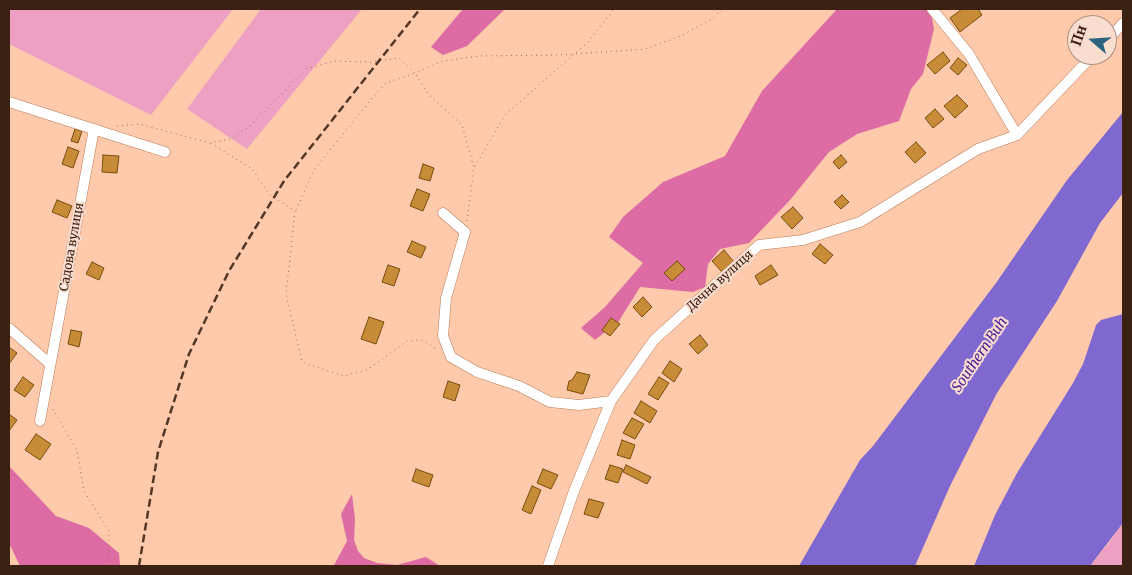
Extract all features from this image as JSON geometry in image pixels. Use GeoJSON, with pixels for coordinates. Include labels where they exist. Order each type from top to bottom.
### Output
{"type":"FeatureCollection","features":[{"type":"Feature","properties":{"kind":"street"},"geometry":{"type":"LineString","coordinates":[[932,9],[969,54],[1017,135],[1084,65]]}},
{"type":"Feature","properties":{"kind":"street"},"geometry":{"type":"LineString","coordinates":[[9,102],[165,152]]}},
{"type":"Feature","properties":{"kind":"street","name":"Садова вулиця"},"geometry":{"type":"LineString","coordinates":[[40,421],[94,129]]}},
{"type":"Feature","properties":{"kind":"street","name":"Дачна вулиця"},"geometry":{"type":"LineString","coordinates":[[548,566],[574,490],[611,401],[654,340],[759,245],[803,240],[860,222],[978,149],[1017,135]]}},
{"type":"Feature","properties":{"kind":"street"},"geometry":{"type":"LineString","coordinates":[[443,213],[465,232],[462,248],[446,298],[443,336],[451,357],[477,372],[518,386],[550,402],[579,404],[611,401]]}},
{"type":"Feature","properties":{"kind":"street"},"geometry":{"type":"LineString","coordinates":[[9,328],[50,364]]}},
{"type":"Feature","properties":{"kind":"path"},"geometry":{"type":"LineString","coordinates":[[465,232],[474,168],[505,116],[588,42],[614,9]]}},
{"type":"Feature","properties":{"kind":"path"},"geometry":{"type":"LineString","coordinates":[[451,357],[422,340],[407,340],[367,370],[342,376],[302,362],[286,294],[295,211],[314,170],[386,83],[444,61],[479,56],[574,54],[645,49],[681,36],[712,19],[722,9]]}},
{"type":"Feature","properties":{"kind":"path"},"geometry":{"type":"LineString","coordinates":[[210,143],[230,138],[249,127],[306,69],[334,61],[370,62],[399,58],[414,73],[428,94],[462,125],[474,168]]}},
{"type":"Feature","properties":{"kind":"path"},"geometry":{"type":"LineString","coordinates":[[112,127],[139,124],[210,143],[252,170],[270,195],[295,211]]}},
{"type":"Feature","properties":{"kind":"path"},"geometry":{"type":"LineString","coordinates":[[44,395],[77,450],[84,491],[109,531],[108,566]]}},
{"type":"Feature","properties":{"kind":"path"},"geometry":{"type":"LineString","coordinates":[[851,474],[855,477]]}},
{"type":"Feature","properties":{"kind":"shaded area"},"geometry":{"type":"Polygon","coordinates":[[[9,9],[233,9],[151,115],[9,44],[9,9]]]}},
{"type":"Feature","properties":{"kind":"shaded area"},"geometry":{"type":"Polygon","coordinates":[[[261,9],[362,9],[247,149],[187,109],[261,9]]]}},
{"type":"Feature","properties":{"kind":"shaded area"},"geometry":{"type":"Polygon","coordinates":[[[463,9],[505,9],[467,46],[443,55],[431,47],[463,9]]]}},
{"type":"Feature","properties":{"kind":"shaded area"},"geometry":{"type":"Polygon","coordinates":[[[837,9],[930,9],[934,29],[923,74],[911,89],[899,121],[857,134],[829,152],[790,200],[749,243],[720,249],[708,264],[705,287],[693,292],[640,287],[619,321],[595,340],[581,328],[605,307],[643,263],[609,237],[623,217],[663,182],[725,156],[762,91],[837,9]]]}},
{"type":"Feature","properties":{"kind":"shaded area"},"geometry":{"type":"Polygon","coordinates":[[[9,466],[56,516],[89,528],[119,553],[120,566],[20,566],[9,543],[9,466]]]}},
{"type":"Feature","properties":{"kind":"shaded area"},"geometry":{"type":"Polygon","coordinates":[[[352,494],[355,519],[354,540],[358,551],[364,558],[377,563],[397,565],[426,557],[440,566],[325,566],[334,565],[347,541],[341,514],[352,494]]]}},
{"type":"Feature","properties":{"kind":"shaded area"},"geometry":{"type":"Polygon","coordinates":[[[1123,523],[1123,566],[1090,566],[1108,544],[1123,523]]]}},
{"type":"Feature","properties":{"kind":"water","name":"Southern Buh"},"geometry":{"type":"Polygon","coordinates":[[[1123,112],[1123,193],[1100,223],[1057,301],[997,393],[950,486],[915,566],[799,566],[860,460],[873,446],[996,283],[1067,180],[1123,112]]]}},
{"type":"Feature","properties":{"kind":"water"},"geometry":{"type":"Polygon","coordinates":[[[1123,314],[1123,523],[1090,566],[974,566],[995,515],[1017,473],[1083,364],[1096,325],[1101,320],[1123,314]]]}},
{"type":"Feature","properties":{"kind":"building"},"geometry":{"type":"Polygon","coordinates":[[[962,9],[978,9],[982,15],[960,32],[950,18],[962,9]]]}},
{"type":"Feature","properties":{"kind":"building"},"geometry":{"type":"Polygon","coordinates":[[[943,52],[950,61],[935,74],[927,65],[943,52]]]}},
{"type":"Feature","properties":{"kind":"building"},"geometry":{"type":"Polygon","coordinates":[[[958,58],[967,65],[958,75],[950,68],[958,58]]]}},
{"type":"Feature","properties":{"kind":"building"},"geometry":{"type":"Polygon","coordinates":[[[957,95],[968,106],[955,118],[944,106],[957,95]]]}},
{"type":"Feature","properties":{"kind":"building"},"geometry":{"type":"Polygon","coordinates":[[[935,109],[944,119],[933,128],[925,118],[935,109]]]}},
{"type":"Feature","properties":{"kind":"building"},"geometry":{"type":"Polygon","coordinates":[[[75,129],[82,131],[78,143],[71,141],[75,129]]]}},
{"type":"Feature","properties":{"kind":"building"},"geometry":{"type":"Polygon","coordinates":[[[916,142],[926,153],[915,163],[905,152],[916,142]]]}},
{"type":"Feature","properties":{"kind":"building"},"geometry":{"type":"Polygon","coordinates":[[[68,147],[79,151],[73,168],[62,164],[68,147]]]}},
{"type":"Feature","properties":{"kind":"building"},"geometry":{"type":"Polygon","coordinates":[[[103,155],[119,156],[117,173],[102,172],[103,155]]]}},
{"type":"Feature","properties":{"kind":"building"},"geometry":{"type":"Polygon","coordinates":[[[841,155],[847,162],[839,169],[833,162],[841,155]]]}},
{"type":"Feature","properties":{"kind":"building"},"geometry":{"type":"Polygon","coordinates":[[[423,164],[434,168],[430,181],[419,178],[423,164]]]}},
{"type":"Feature","properties":{"kind":"building"},"geometry":{"type":"Polygon","coordinates":[[[417,189],[430,194],[423,211],[410,206],[417,189]]]}},
{"type":"Feature","properties":{"kind":"building"},"geometry":{"type":"Polygon","coordinates":[[[842,195],[849,202],[841,209],[834,202],[842,195]]]}},
{"type":"Feature","properties":{"kind":"building"},"geometry":{"type":"Polygon","coordinates":[[[57,200],[72,206],[67,218],[52,212],[57,200]]]}},
{"type":"Feature","properties":{"kind":"building"},"geometry":{"type":"Polygon","coordinates":[[[793,207],[803,218],[792,229],[781,217],[793,207]]]}},
{"type":"Feature","properties":{"kind":"building"},"geometry":{"type":"Polygon","coordinates":[[[412,241],[426,247],[421,258],[407,252],[412,241]]]}},
{"type":"Feature","properties":{"kind":"building"},"geometry":{"type":"Polygon","coordinates":[[[820,244],[833,255],[825,264],[812,254],[820,244]]]}},
{"type":"Feature","properties":{"kind":"building"},"geometry":{"type":"Polygon","coordinates":[[[724,250],[734,262],[722,272],[712,261],[724,250]]]}},
{"type":"Feature","properties":{"kind":"building"},"geometry":{"type":"Polygon","coordinates":[[[677,261],[685,269],[672,281],[664,273],[677,261]]]}},
{"type":"Feature","properties":{"kind":"building"},"geometry":{"type":"Polygon","coordinates":[[[92,262],[104,268],[99,280],[86,274],[92,262]]]}},
{"type":"Feature","properties":{"kind":"building"},"geometry":{"type":"Polygon","coordinates":[[[388,265],[400,269],[394,286],[382,282],[388,265]]]}},
{"type":"Feature","properties":{"kind":"building"},"geometry":{"type":"Polygon","coordinates":[[[771,265],[778,275],[760,285],[755,276],[771,265]]]}},
{"type":"Feature","properties":{"kind":"building"},"geometry":{"type":"Polygon","coordinates":[[[643,297],[652,307],[642,317],[633,307],[643,297]]]}},
{"type":"Feature","properties":{"kind":"building"},"geometry":{"type":"Polygon","coordinates":[[[369,317],[384,322],[376,344],[361,339],[369,317]]]}},
{"type":"Feature","properties":{"kind":"building"},"geometry":{"type":"Polygon","coordinates":[[[611,318],[620,324],[610,336],[602,330],[611,318]]]}},
{"type":"Feature","properties":{"kind":"building"},"geometry":{"type":"Polygon","coordinates":[[[71,330],[82,332],[79,347],[68,344],[71,330]]]}},
{"type":"Feature","properties":{"kind":"building"},"geometry":{"type":"Polygon","coordinates":[[[700,335],[708,345],[698,354],[689,344],[700,335]]]}},
{"type":"Feature","properties":{"kind":"building"},"geometry":{"type":"Polygon","coordinates":[[[9,347],[17,353],[9,364],[9,347]]]}},
{"type":"Feature","properties":{"kind":"building"},"geometry":{"type":"Polygon","coordinates":[[[670,361],[682,369],[674,382],[662,373],[670,361]]]}},
{"type":"Feature","properties":{"kind":"building"},"geometry":{"type":"Polygon","coordinates":[[[577,372],[590,375],[583,394],[567,390],[569,381],[572,380],[577,372]]]}},
{"type":"Feature","properties":{"kind":"building"},"geometry":{"type":"Polygon","coordinates":[[[23,377],[34,385],[25,397],[14,390],[23,377]]]}},
{"type":"Feature","properties":{"kind":"building"},"geometry":{"type":"Polygon","coordinates":[[[659,377],[669,383],[658,400],[648,394],[659,377]]]}},
{"type":"Feature","properties":{"kind":"building"},"geometry":{"type":"Polygon","coordinates":[[[448,381],[460,385],[455,401],[443,397],[448,381]]]}},
{"type":"Feature","properties":{"kind":"building"},"geometry":{"type":"Polygon","coordinates":[[[641,401],[657,411],[650,423],[634,413],[641,401]]]}},
{"type":"Feature","properties":{"kind":"building"},"geometry":{"type":"Polygon","coordinates":[[[9,414],[17,420],[9,431],[9,414]]]}},
{"type":"Feature","properties":{"kind":"building"},"geometry":{"type":"Polygon","coordinates":[[[632,418],[644,424],[635,439],[623,433],[632,418]]]}},
{"type":"Feature","properties":{"kind":"building"},"geometry":{"type":"Polygon","coordinates":[[[36,434],[51,444],[40,460],[25,450],[36,434]]]}},
{"type":"Feature","properties":{"kind":"building"},"geometry":{"type":"Polygon","coordinates":[[[622,440],[635,445],[630,459],[617,455],[622,440]]]}},
{"type":"Feature","properties":{"kind":"building"},"geometry":{"type":"Polygon","coordinates":[[[610,465],[623,469],[618,483],[605,479],[610,465]]]}},
{"type":"Feature","properties":{"kind":"building"},"geometry":{"type":"Polygon","coordinates":[[[626,465],[651,477],[647,484],[623,472],[626,465]]]}},
{"type":"Feature","properties":{"kind":"building"},"geometry":{"type":"Polygon","coordinates":[[[416,469],[433,475],[429,487],[412,481],[416,469]]]}},
{"type":"Feature","properties":{"kind":"building"},"geometry":{"type":"Polygon","coordinates":[[[543,469],[558,475],[551,489],[537,483],[543,469]]]}},
{"type":"Feature","properties":{"kind":"building"},"geometry":{"type":"Polygon","coordinates":[[[532,486],[541,490],[531,514],[522,510],[532,486]]]}},
{"type":"Feature","properties":{"kind":"building"},"geometry":{"type":"Polygon","coordinates":[[[589,499],[604,503],[598,518],[584,514],[589,499]]]}},
{"type":"Feature","properties":{"kind":"railway"},"geometry":{"type":"LineString","coordinates":[[139,566],[158,452],[189,354],[229,271],[284,181],[420,9]]}}]}
